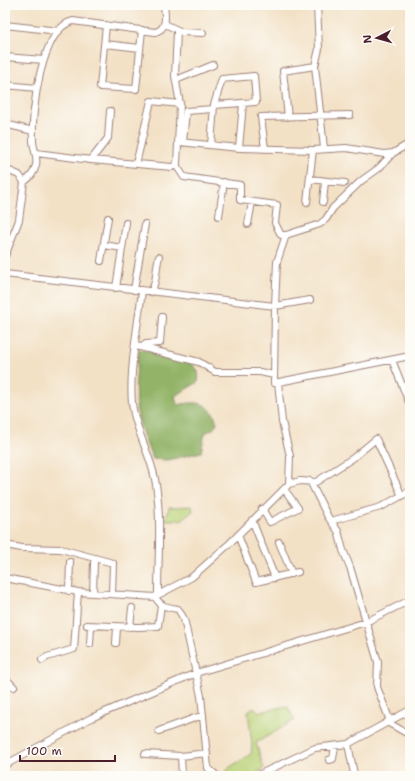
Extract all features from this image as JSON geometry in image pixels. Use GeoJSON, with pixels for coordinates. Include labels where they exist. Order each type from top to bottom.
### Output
{"type":"FeatureCollection","features":[{"type":"Feature","properties":{"kind":"street"},"geometry":{"type":"LineString","coordinates":[[24,182],[31,178],[34,171],[36,153],[33,142],[37,88],[47,48],[66,22],[73,20],[155,32],[160,31],[165,24],[164,5]]}},
{"type":"Feature","properties":{"kind":"street"},"geometry":{"type":"LineString","coordinates":[[317,5],[319,50],[315,66],[324,148]]}},
{"type":"Feature","properties":{"kind":"street"},"geometry":{"type":"LineString","coordinates":[[165,24],[177,31],[203,33]]}},
{"type":"Feature","properties":{"kind":"street"},"geometry":{"type":"LineString","coordinates":[[5,25],[59,31]]}},
{"type":"Feature","properties":{"kind":"street"},"geometry":{"type":"LineString","coordinates":[[106,25],[100,87],[136,89],[142,30]]}},
{"type":"Feature","properties":{"kind":"street"},"geometry":{"type":"LineString","coordinates":[[177,31],[176,80],[180,104],[181,142]]}},
{"type":"Feature","properties":{"kind":"street"},"geometry":{"type":"LineString","coordinates":[[104,44],[140,48]]}},
{"type":"Feature","properties":{"kind":"street"},"geometry":{"type":"LineString","coordinates":[[5,57],[44,60]]}},
{"type":"Feature","properties":{"kind":"street"},"geometry":{"type":"LineString","coordinates":[[176,80],[213,65]]}},
{"type":"Feature","properties":{"kind":"street"},"geometry":{"type":"LineString","coordinates":[[288,116],[283,71],[315,66]]}},
{"type":"Feature","properties":{"kind":"street"},"geometry":{"type":"LineString","coordinates":[[211,145],[214,107],[222,79],[254,76],[256,102],[214,107],[186,111],[176,165],[184,177],[240,185],[240,200],[277,205],[275,223],[281,235],[286,235],[320,224],[361,181],[379,168],[393,153],[410,143]]}},
{"type":"Feature","properties":{"kind":"street"},"geometry":{"type":"LineString","coordinates":[[5,85],[37,88]]}},
{"type":"Feature","properties":{"kind":"street"},"geometry":{"type":"LineString","coordinates":[[136,164],[151,101],[180,104]]}},
{"type":"Feature","properties":{"kind":"street"},"geometry":{"type":"LineString","coordinates":[[239,148],[243,104]]}},
{"type":"Feature","properties":{"kind":"street"},"geometry":{"type":"LineString","coordinates":[[91,160],[108,138],[110,111]]}},
{"type":"Feature","properties":{"kind":"street"},"geometry":{"type":"LineString","coordinates":[[265,149],[261,117],[350,115]]}},
{"type":"Feature","properties":{"kind":"street"},"geometry":{"type":"LineString","coordinates":[[5,124],[34,131]]}},
{"type":"Feature","properties":{"kind":"street"},"geometry":{"type":"LineString","coordinates":[[181,142],[239,148],[313,150],[324,148],[346,148],[384,154],[393,153]]}},
{"type":"Feature","properties":{"kind":"street"},"geometry":{"type":"LineString","coordinates":[[307,202],[313,150]]}},
{"type":"Feature","properties":{"kind":"street"},"geometry":{"type":"LineString","coordinates":[[36,153],[136,164],[172,167],[176,165]]}},
{"type":"Feature","properties":{"kind":"street"},"geometry":{"type":"LineString","coordinates":[[5,169],[19,175],[24,182],[19,220],[5,256]]}},
{"type":"Feature","properties":{"kind":"street"},"geometry":{"type":"LineString","coordinates":[[310,179],[344,183]]}},
{"type":"Feature","properties":{"kind":"street"},"geometry":{"type":"LineString","coordinates":[[323,202],[325,181]]}},
{"type":"Feature","properties":{"kind":"street"},"geometry":{"type":"LineString","coordinates":[[219,216],[224,182]]}},
{"type":"Feature","properties":{"kind":"street"},"geometry":{"type":"LineString","coordinates":[[248,224],[252,202]]}},
{"type":"Feature","properties":{"kind":"street"},"geometry":{"type":"LineString","coordinates":[[101,261],[108,218]]}},
{"type":"Feature","properties":{"kind":"street"},"geometry":{"type":"LineString","coordinates":[[116,288],[126,223]]}},
{"type":"Feature","properties":{"kind":"street"},"geometry":{"type":"LineString","coordinates":[[134,290],[145,224]]}},
{"type":"Feature","properties":{"kind":"street"},"geometry":{"type":"LineString","coordinates":[[286,235],[277,262],[274,382],[410,356]]}},
{"type":"Feature","properties":{"kind":"street"},"geometry":{"type":"LineString","coordinates":[[104,245],[122,248]]}},
{"type":"Feature","properties":{"kind":"street"},"geometry":{"type":"LineString","coordinates":[[151,292],[157,279],[156,267],[159,257]]}},
{"type":"Feature","properties":{"kind":"street"},"geometry":{"type":"LineString","coordinates":[[5,274],[275,306],[310,300]]}},
{"type":"Feature","properties":{"kind":"street"},"geometry":{"type":"LineString","coordinates":[[90,644],[89,626],[158,626],[161,605],[156,596],[157,496],[154,478],[136,423],[132,403],[139,347],[142,291]]}},
{"type":"Feature","properties":{"kind":"street"},"geometry":{"type":"LineString","coordinates":[[139,347],[146,344],[160,343],[162,317]]}},
{"type":"Feature","properties":{"kind":"street"},"geometry":{"type":"LineString","coordinates":[[139,347],[199,362],[215,372],[260,372],[274,375]]}},
{"type":"Feature","properties":{"kind":"street"},"geometry":{"type":"LineString","coordinates":[[392,360],[410,405]]}},
{"type":"Feature","properties":{"kind":"street"},"geometry":{"type":"LineString","coordinates":[[5,578],[69,591],[156,596],[192,577],[238,535],[262,509],[289,484],[291,470],[290,456],[282,422],[278,382]]}},
{"type":"Feature","properties":{"kind":"street"},"geometry":{"type":"LineString","coordinates":[[289,484],[310,481],[316,482],[353,458],[376,439],[402,496]]}},
{"type":"Feature","properties":{"kind":"street"},"geometry":{"type":"LineString","coordinates":[[310,481],[331,521],[338,530],[378,662],[377,687],[388,722],[410,735]]}},
{"type":"Feature","properties":{"kind":"street"},"geometry":{"type":"LineString","coordinates":[[262,509],[270,522],[298,508],[284,489]]}},
{"type":"Feature","properties":{"kind":"street"},"geometry":{"type":"LineString","coordinates":[[331,521],[381,507],[410,491]]}},
{"type":"Feature","properties":{"kind":"street"},"geometry":{"type":"LineString","coordinates":[[252,520],[275,578]]}},
{"type":"Feature","properties":{"kind":"street"},"geometry":{"type":"LineString","coordinates":[[238,535],[256,582],[295,573],[279,542]]}},
{"type":"Feature","properties":{"kind":"street"},"geometry":{"type":"LineString","coordinates":[[5,545],[22,548],[61,549],[112,563],[112,594]]}},
{"type":"Feature","properties":{"kind":"street"},"geometry":{"type":"LineString","coordinates":[[69,591],[70,562]]}},
{"type":"Feature","properties":{"kind":"street"},"geometry":{"type":"LineString","coordinates":[[93,593],[94,562]]}},
{"type":"Feature","properties":{"kind":"street"},"geometry":{"type":"LineString","coordinates":[[42,660],[47,657],[74,649],[78,592]]}},
{"type":"Feature","properties":{"kind":"street"},"geometry":{"type":"LineString","coordinates":[[5,766],[91,718],[196,674],[366,622],[410,600]]}},
{"type":"Feature","properties":{"kind":"street"},"geometry":{"type":"LineString","coordinates":[[161,605],[178,609],[184,619],[203,715],[208,768],[217,776]]}},
{"type":"Feature","properties":{"kind":"street"},"geometry":{"type":"LineString","coordinates":[[130,627],[132,608]]}},
{"type":"Feature","properties":{"kind":"street"},"geometry":{"type":"LineString","coordinates":[[116,643],[117,627]]}},
{"type":"Feature","properties":{"kind":"street"},"geometry":{"type":"LineString","coordinates":[[5,678],[14,687]]}},
{"type":"Feature","properties":{"kind":"street"},"geometry":{"type":"LineString","coordinates":[[256,776],[315,748],[348,744],[410,710]]}},
{"type":"Feature","properties":{"kind":"street"},"geometry":{"type":"LineString","coordinates":[[159,731],[203,715]]}},
{"type":"Feature","properties":{"kind":"street"},"geometry":{"type":"LineString","coordinates":[[348,744],[354,774],[352,776]]}},
{"type":"Feature","properties":{"kind":"street"},"geometry":{"type":"LineString","coordinates":[[329,760],[333,759],[335,755],[335,746]]}},
{"type":"Feature","properties":{"kind":"street"},"geometry":{"type":"LineString","coordinates":[[145,754],[181,756],[207,753]]}},
{"type":"Feature","properties":{"kind":"street"},"geometry":{"type":"LineString","coordinates":[[181,756],[182,776]]}},
{"type":"Feature","properties":{"kind":"green space"},"geometry":{"type":"Polygon","coordinates":[[[139,349],[185,360],[191,363],[197,370],[199,378],[198,382],[175,396],[177,405],[191,403],[202,404],[211,410],[214,416],[217,423],[213,429],[205,433],[201,452],[168,460],[153,459],[146,444],[136,406],[136,380],[139,349]]]}},
{"type":"Feature","properties":{"kind":"green space"},"geometry":{"type":"Polygon","coordinates":[[[192,506],[193,511],[181,520],[166,520],[169,507],[192,506]]]}},
{"type":"Feature","properties":{"kind":"green space"},"geometry":{"type":"Polygon","coordinates":[[[287,706],[295,720],[256,743],[264,769],[251,776],[226,776],[227,769],[251,754],[252,745],[248,711],[254,707],[259,712],[287,706]]]}}]}
